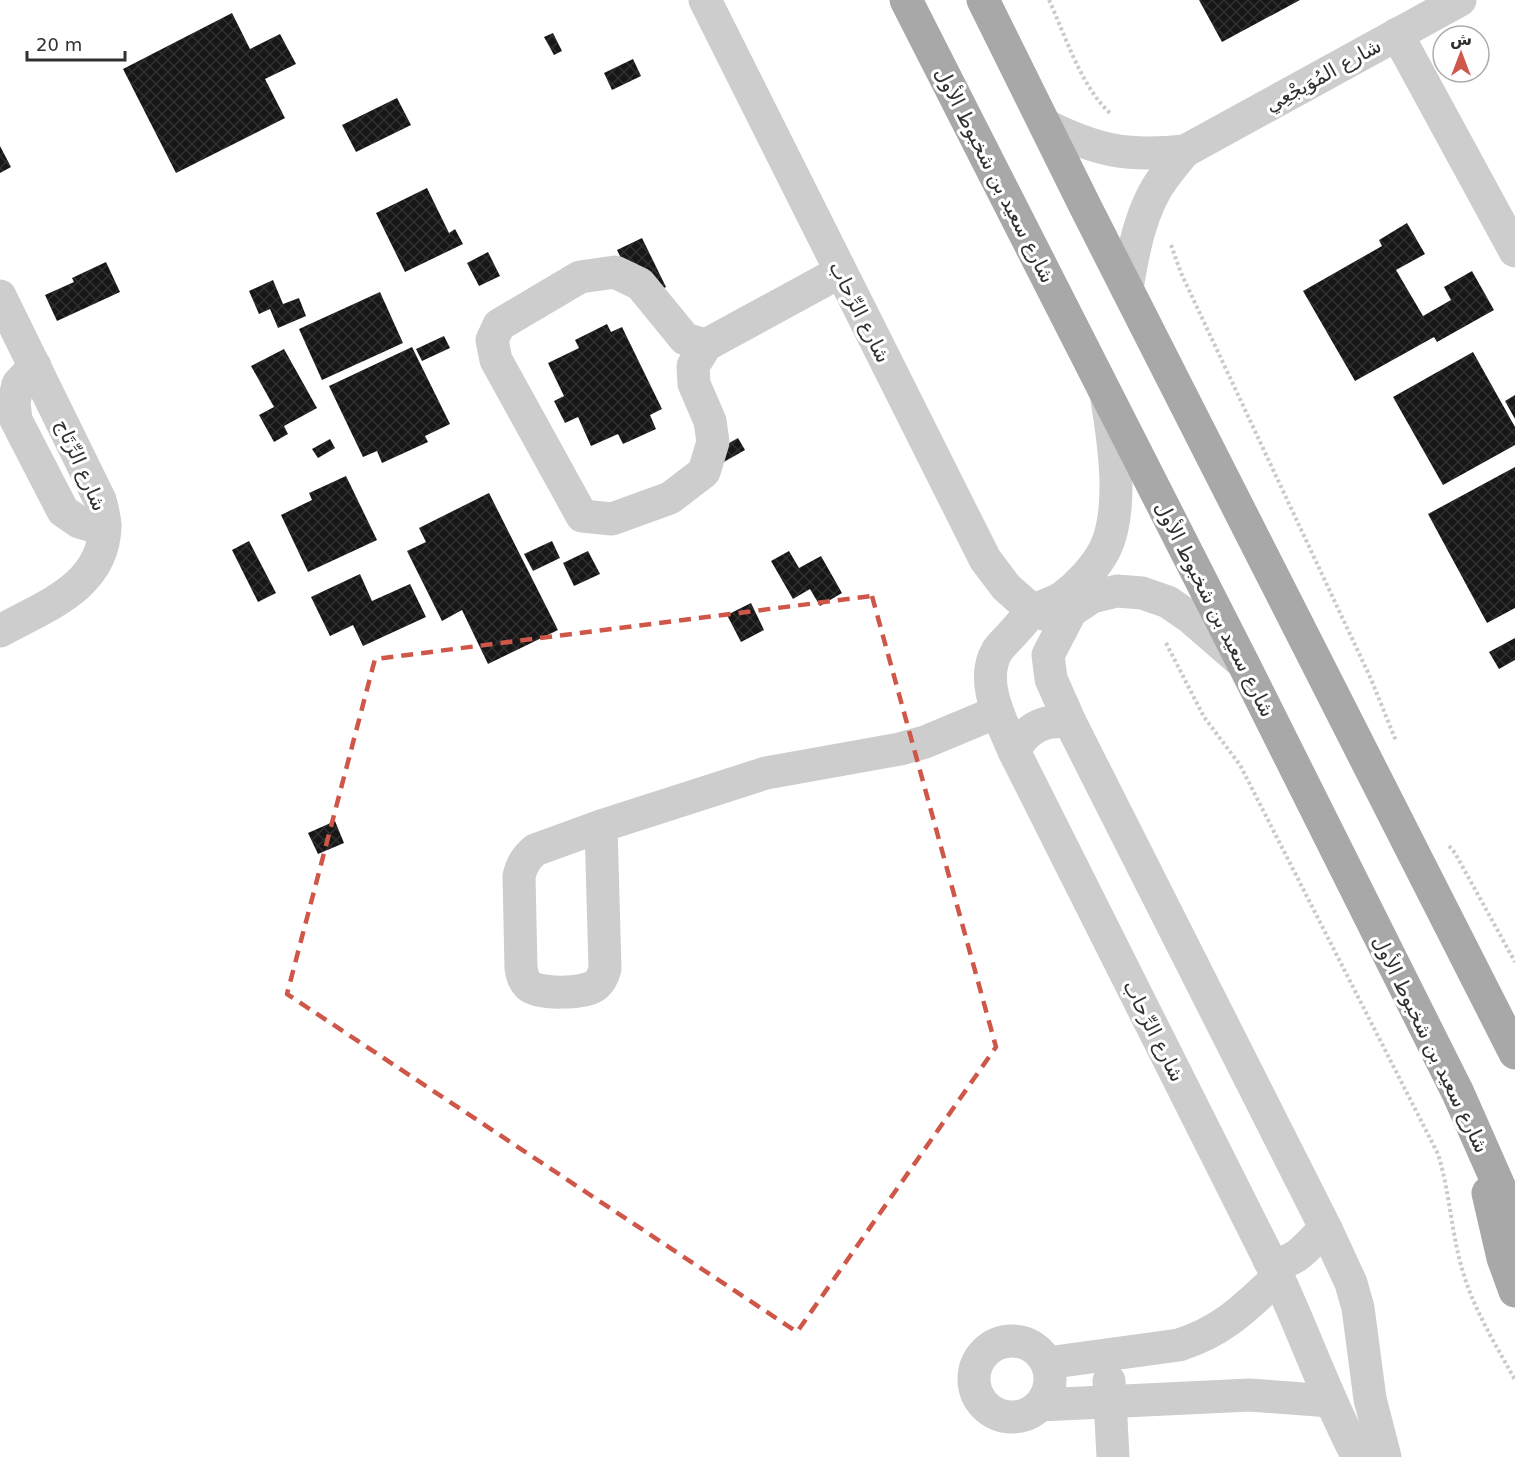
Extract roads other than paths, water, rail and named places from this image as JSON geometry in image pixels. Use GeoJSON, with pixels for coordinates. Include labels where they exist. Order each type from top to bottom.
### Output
{"type":"FeatureCollection","features":[{"type":"Feature","properties":{"kind":"main road","name":"شارع سعيد بن شخبوط الأول"},"geometry":{"type":"LineString","coordinates":[[906,0],[1243,663],[1458,1093],[1515,1222]]}},
{"type":"Feature","properties":{"kind":"main road"},"geometry":{"type":"LineString","coordinates":[[983,0],[1515,1053]]}},
{"type":"Feature","properties":{"kind":"main road"},"geometry":{"type":"LineString","coordinates":[[1458,1093],[1481,1137],[1515,1174]]}},
{"type":"Feature","properties":{"kind":"main road"},"geometry":{"type":"LineString","coordinates":[[1483,1153],[1490,1206],[1503,1258],[1515,1291]]}},
{"type":"Feature","properties":{"kind":"street","name":"شارع الرِّحاب"},"geometry":{"type":"LineString","coordinates":[[705,0],[985,559],[1006,587],[1033,612],[1067,621]]}},
{"type":"Feature","properties":{"kind":"street","name":"شارع المُوَيجْعِي"},"geometry":{"type":"LineString","coordinates":[[1127,289],[1132,260],[1149,205],[1163,178],[1185,151],[1406,19],[1460,0]]}},
{"type":"Feature","properties":{"kind":"street"},"geometry":{"type":"LineString","coordinates":[[1406,19],[1515,251]]}},
{"type":"Feature","properties":{"kind":"street","name":"شارع المُوَيجْعِي"},"geometry":{"type":"LineString","coordinates":[[1045,124],[1096,147],[1123,153],[1151,155],[1185,151]]}},
{"type":"Feature","properties":{"kind":"street"},"geometry":{"type":"LineString","coordinates":[[706,345],[685,339],[640,284],[615,272],[580,277],[499,325],[492,340],[496,360],[582,516],[612,519],[670,498],[704,472],[713,442],[710,421],[694,384],[693,366],[706,345],[840,272]]}},
{"type":"Feature","properties":{"kind":"street","name":"شارع الرِّتَاج"},"geometry":{"type":"LineString","coordinates":[[0,296],[100,500],[105,525],[102,550],[90,573],[71,591],[0,631]]}},
{"type":"Feature","properties":{"kind":"street","name":"شارع الرِّحاب"},"geometry":{"type":"LineString","coordinates":[[1107,396],[1116,480],[1113,523],[1106,548],[1094,567],[1075,586],[1062,597],[1033,612],[997,651],[991,667],[991,684],[997,712],[1014,751],[1273,1269],[1302,1329],[1330,1401],[1358,1457]]}},
{"type":"Feature","properties":{"kind":"street"},"geometry":{"type":"LineString","coordinates":[[1243,663],[1191,618],[1168,602],[1142,593],[1117,591],[1092,597],[1071,611],[1048,655],[1051,679],[1070,722],[1326,1228],[1353,1291],[1362,1333],[1370,1400],[1385,1457]]}},
{"type":"Feature","properties":{"kind":"street"},"geometry":{"type":"LineString","coordinates":[[601,826],[605,969],[603,975],[596,985],[586,990],[545,992],[536,990],[523,977],[521,968],[519,876],[521,866],[535,850],[601,826],[766,773],[900,749],[925,742],[997,712]]}},
{"type":"Feature","properties":{"kind":"street"},"geometry":{"type":"LineString","coordinates":[[1014,751],[1027,732],[1036,726],[1047,722],[1070,722]]}},
{"type":"Feature","properties":{"kind":"street"},"geometry":{"type":"LineString","coordinates":[[1047,1364],[1179,1345],[1197,1339],[1230,1320],[1279,1263],[1298,1256],[1311,1240],[1326,1228]]}},
{"type":"Feature","properties":{"kind":"street"},"geometry":{"type":"LineString","coordinates":[[1011,1341],[1025,1343],[1038,1351],[1047,1364],[1050,1378],[1048,1393],[1040,1405],[1027,1414],[1013,1418],[998,1415],[985,1407],[976,1395],[973,1380],[975,1366],[983,1353],[996,1344],[1011,1341]]}},
{"type":"Feature","properties":{"kind":"street"},"geometry":{"type":"LineString","coordinates":[[1108,1355],[1113,1457]]}},
{"type":"Feature","properties":{"kind":"street"},"geometry":{"type":"LineString","coordinates":[[1040,1405],[1250,1395],[1330,1401]]}}]}
